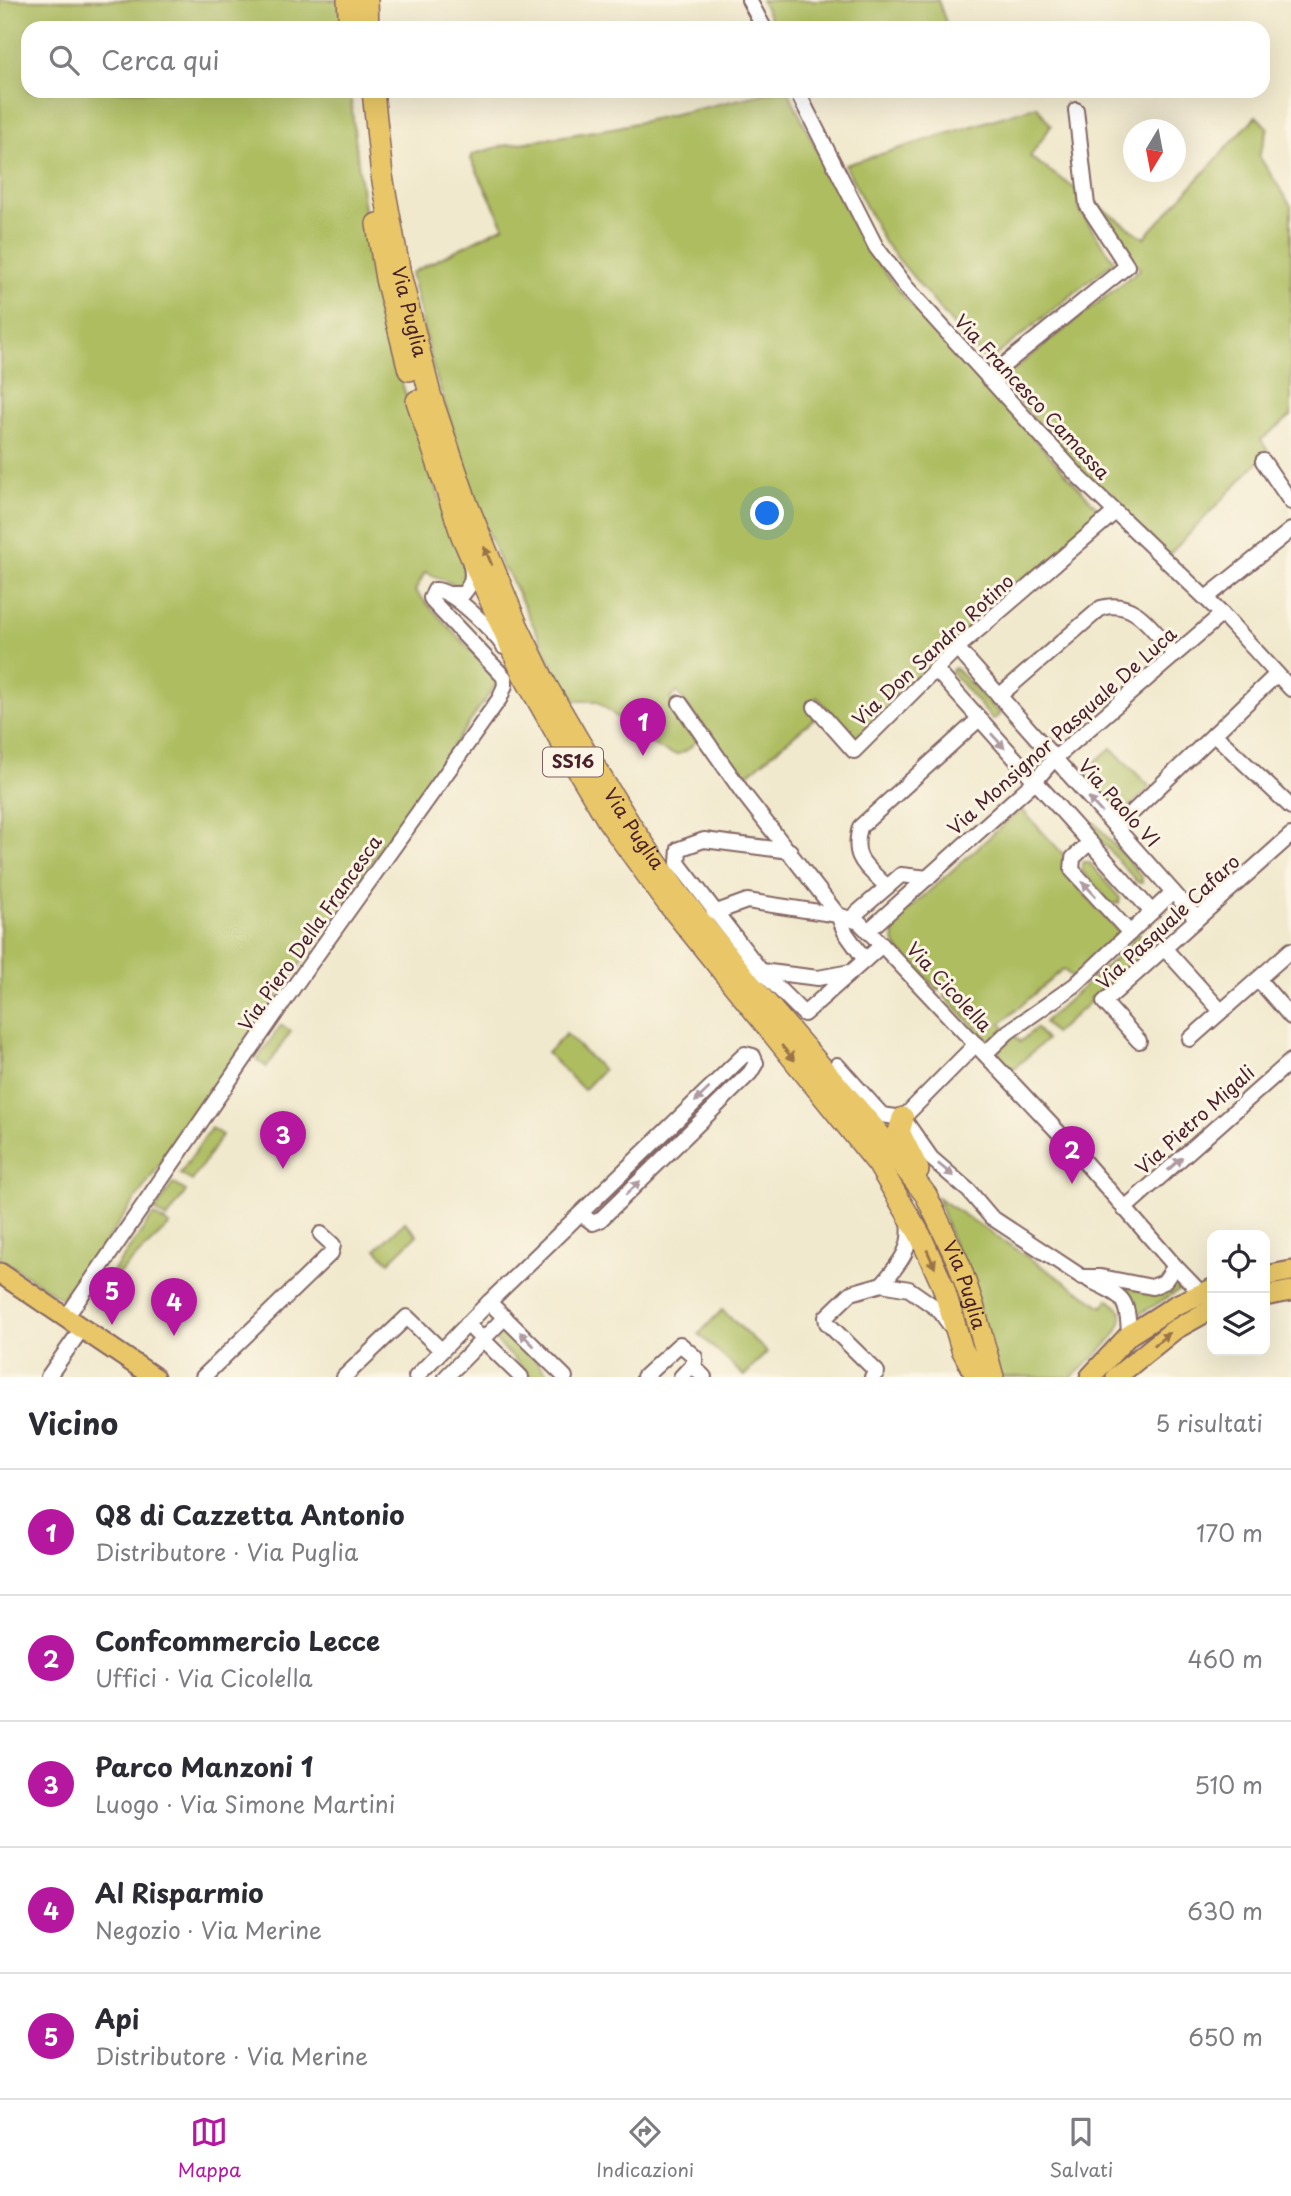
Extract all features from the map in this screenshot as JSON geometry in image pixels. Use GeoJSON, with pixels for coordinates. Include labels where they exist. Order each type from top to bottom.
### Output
{"type":"FeatureCollection","features":[{"type":"Feature","properties":{"kind":"highway"},"geometry":{"type":"LineString","coordinates":[[348,0],[350,21]]}},
{"type":"Feature","properties":{"kind":"highway"},"geometry":{"type":"LineString","coordinates":[[355,0],[356,21]]}},
{"type":"Feature","properties":{"kind":"highway"},"geometry":{"type":"LineString","coordinates":[[367,0],[368,21]]}},
{"type":"Feature","properties":{"kind":"highway","name":"Via Puglia"},"geometry":{"type":"LineString","coordinates":[[360,98],[369,178],[386,279],[416,399],[462,536],[523,674],[609,822],[666,901],[872,1155],[920,1235],[943,1286],[960,1342],[977,1377]]}},
{"type":"Feature","properties":{"kind":"highway","name":"Via Puglia"},"geometry":{"type":"LineString","coordinates":[[374,98],[382,176],[400,274],[430,394],[467,504],[517,625],[546,685],[631,826],[677,892],[750,984],[879,1134],[926,1195],[959,1264],[993,1377]]}},
{"type":"Feature","properties":{"kind":"highway"},"geometry":{"type":"LineString","coordinates":[[902,1118],[899,1132],[915,1163],[926,1195]]}},
{"type":"Feature","properties":{"kind":"highway","name":"SS16"},"geometry":{"type":"LineString","coordinates":[[960,1342],[964,1377]]}},
{"type":"Feature","properties":{"kind":"main road"},"geometry":{"type":"LineString","coordinates":[[1270,1275],[1291,1271]]}},
{"type":"Feature","properties":{"kind":"main road"},"geometry":{"type":"LineString","coordinates":[[0,1273],[154,1377]]}},
{"type":"Feature","properties":{"kind":"main road"},"geometry":{"type":"LineString","coordinates":[[1270,1295],[1291,1292]]}},
{"type":"Feature","properties":{"kind":"main road"},"geometry":{"type":"LineString","coordinates":[[1090,1377],[1129,1335],[1154,1318],[1207,1298]]}},
{"type":"Feature","properties":{"kind":"main road"},"geometry":{"type":"LineString","coordinates":[[1116,1377],[1174,1330],[1207,1299]]}},
{"type":"Feature","properties":{"kind":"street"},"geometry":{"type":"LineString","coordinates":[[749,0],[760,21]]}},
{"type":"Feature","properties":{"kind":"street","name":"Via Francesco Camassa"},"geometry":{"type":"LineString","coordinates":[[801,98],[876,247],[945,332],[1114,513],[1206,598],[1291,690]]}},
{"type":"Feature","properties":{"kind":"street"},"geometry":{"type":"LineString","coordinates":[[988,378],[1127,266],[1087,205],[1076,110]]}},
{"type":"Feature","properties":{"kind":"street"},"geometry":{"type":"LineString","coordinates":[[1264,461],[1291,502]]}},
{"type":"Feature","properties":{"kind":"street","name":"Via Don Sandro Rotino"},"geometry":{"type":"LineString","coordinates":[[816,707],[854,751],[937,671],[957,648],[1114,513]]}},
{"type":"Feature","properties":{"kind":"street"},"geometry":{"type":"LineString","coordinates":[[1206,598],[1291,530]]}},
{"type":"Feature","properties":{"kind":"street","name":"Via Piero Della Francesca"},"geometry":{"type":"LineString","coordinates":[[73,1324],[293,988],[500,698],[505,685],[504,677],[431,598],[435,590],[463,594],[469,587],[473,573],[462,536]]}},
{"type":"Feature","properties":{"kind":"street"},"geometry":{"type":"LineString","coordinates":[[450,594],[500,641],[523,674]]}},
{"type":"Feature","properties":{"kind":"street"},"geometry":{"type":"LineString","coordinates":[[999,696],[1101,608],[1113,605],[1126,606],[1136,612],[1175,655]]}},
{"type":"Feature","properties":{"kind":"street","name":"Via Monsignor Pasquale De Luca"},"geometry":{"type":"LineString","coordinates":[[854,922],[928,878],[1035,781],[1055,759],[1222,614]]}},
{"type":"Feature","properties":{"kind":"street","name":"Via Paolo VI"},"geometry":{"type":"LineString","coordinates":[[957,648],[1197,919]]}},
{"type":"Feature","properties":{"kind":"street"},"geometry":{"type":"LineString","coordinates":[[937,671],[1152,912]]}},
{"type":"Feature","properties":{"kind":"street"},"geometry":{"type":"LineString","coordinates":[[1116,828],[1277,674]]}},
{"type":"Feature","properties":{"kind":"street","name":"Via Cicolella"},"geometry":{"type":"LineString","coordinates":[[680,703],[744,793],[790,851],[854,922],[882,945],[1062,1135],[1175,1266],[1207,1295]]}},
{"type":"Feature","properties":{"kind":"street"},"geometry":{"type":"LineString","coordinates":[[887,887],[858,858],[856,842],[860,827],[979,719]]}},
{"type":"Feature","properties":{"kind":"street"},"geometry":{"type":"LineString","coordinates":[[1214,734],[1291,807]]}},
{"type":"Feature","properties":{"kind":"street","name":"Via Pasquale Cafaro"},"geometry":{"type":"LineString","coordinates":[[1139,1041],[1104,1002],[1291,835]]}},
{"type":"Feature","properties":{"kind":"street"},"geometry":{"type":"LineString","coordinates":[[790,851],[704,840],[679,849],[678,863],[761,971],[804,1014],[882,945]]}},
{"type":"Feature","properties":{"kind":"street"},"geometry":{"type":"LineString","coordinates":[[1089,843],[1073,858],[1072,870],[1130,933]]}},
{"type":"Feature","properties":{"kind":"street"},"geometry":{"type":"LineString","coordinates":[[865,960],[845,933],[887,887],[901,876],[928,878]]}},
{"type":"Feature","properties":{"kind":"street"},"geometry":{"type":"LineString","coordinates":[[902,1118],[980,1049],[1075,985],[1173,892]]}},
{"type":"Feature","properties":{"kind":"street"},"geometry":{"type":"LineString","coordinates":[[714,913],[747,901],[854,922]]}},
{"type":"Feature","properties":{"kind":"street"},"geometry":{"type":"LineString","coordinates":[[1164,948],[1221,1011]]}},
{"type":"Feature","properties":{"kind":"street"},"geometry":{"type":"LineString","coordinates":[[1190,1039],[1291,950]]}},
{"type":"Feature","properties":{"kind":"street"},"geometry":{"type":"LineString","coordinates":[[761,971],[818,978],[852,972]]}},
{"type":"Feature","properties":{"kind":"street"},"geometry":{"type":"LineString","coordinates":[[1258,979],[1291,1017]]}},
{"type":"Feature","properties":{"kind":"street"},"geometry":{"type":"LineString","coordinates":[[420,1375],[489,1302],[745,1054],[753,1056],[756,1063],[750,1073],[600,1220],[593,1223],[580,1214]]}},
{"type":"Feature","properties":{"kind":"street","name":"Via Pietro Migali"},"geometry":{"type":"LineString","coordinates":[[1124,1209],[1291,1061]]}},
{"type":"Feature","properties":{"kind":"street"},"geometry":{"type":"LineString","coordinates":[[836,1065],[882,1115],[902,1118],[931,1158],[969,1191],[991,1217],[1082,1277],[1118,1294],[1128,1310],[1129,1335]]}},
{"type":"Feature","properties":{"kind":"street"},"geometry":{"type":"LineString","coordinates":[[649,1148],[660,1161]]}},
{"type":"Feature","properties":{"kind":"street"},"geometry":{"type":"LineString","coordinates":[[882,1284],[904,1258],[911,1235],[907,1212]]}},
{"type":"Feature","properties":{"kind":"street"},"geometry":{"type":"LineString","coordinates":[[203,1377],[331,1253],[333,1245],[321,1234]]}},
{"type":"Feature","properties":{"kind":"street"},"geometry":{"type":"LineString","coordinates":[[1082,1277],[1101,1277],[1152,1287],[1164,1282],[1175,1266]]}},
{"type":"Feature","properties":{"kind":"street"},"geometry":{"type":"LineString","coordinates":[[872,1377],[877,1372],[827,1323],[826,1317],[851,1293],[882,1284],[909,1289],[939,1310],[960,1342]]}},
{"type":"Feature","properties":{"kind":"street"},"geometry":{"type":"LineString","coordinates":[[489,1302],[565,1377]]}},
{"type":"Feature","properties":{"kind":"street"},"geometry":{"type":"LineString","coordinates":[[344,1377],[407,1317],[441,1350]]}},
{"type":"Feature","properties":{"kind":"street"},"geometry":{"type":"LineString","coordinates":[[446,1377],[505,1317]]}},
{"type":"Feature","properties":{"kind":"street"},"geometry":{"type":"LineString","coordinates":[[48,1377],[73,1324]]}},
{"type":"Feature","properties":{"kind":"street"},"geometry":{"type":"LineString","coordinates":[[467,1324],[521,1377]]}},
{"type":"Feature","properties":{"kind":"street"},"geometry":{"type":"LineString","coordinates":[[645,1377],[680,1344],[695,1357],[694,1366],[681,1377]]}},
{"type":"Feature","properties":{"kind":"street"},"geometry":{"type":"LineString","coordinates":[[694,1366],[705,1377]]}},
{"type":"Feature","properties":{"kind":"green space"},"geometry":{"type":"Polygon","coordinates":[[[0,0],[341,0],[342,21],[21,21],[21,98],[351,98],[368,238],[385,322],[416,430],[465,570],[463,582],[457,586],[425,572],[415,591],[499,680],[74,1287],[71,1286],[62,1299],[0,1258],[0,0]]]}},
{"type":"Feature","properties":{"kind":"green space"},"geometry":{"type":"Polygon","coordinates":[[[761,0],[938,0],[946,21],[772,21],[761,0]]]}},
{"type":"Feature","properties":{"kind":"green space"},"geometry":{"type":"Polygon","coordinates":[[[745,98],[791,98],[852,219],[899,291],[1104,515],[982,618],[859,738],[852,736],[817,697],[809,704],[818,715],[742,779],[677,692],[670,699],[699,738],[687,750],[678,754],[660,749],[649,742],[597,701],[577,701],[566,693],[508,573],[502,568],[475,500],[432,364],[411,273],[504,226],[471,159],[473,154],[502,146],[618,127],[745,98]]]}},
{"type":"Feature","properties":{"kind":"green space"},"geometry":{"type":"Polygon","coordinates":[[[1037,106],[1051,126],[1030,157],[1077,190],[1080,211],[1114,261],[988,362],[963,337],[884,242],[845,165],[1037,106]]]}},
{"type":"Feature","properties":{"kind":"green space"},"geometry":{"type":"Polygon","coordinates":[[[1256,116],[1268,128],[1259,156],[1291,206],[1291,416],[1261,440],[1270,454],[1255,465],[1169,555],[1082,473],[1002,379],[1140,269],[1098,210],[1099,206],[1144,238],[1256,116]]]}},
{"type":"Feature","properties":{"kind":"green space"},"geometry":{"type":"Polygon","coordinates":[[[955,668],[1000,714],[993,720],[952,673],[955,668]]]}},
{"type":"Feature","properties":{"kind":"green space"},"geometry":{"type":"Polygon","coordinates":[[[1111,748],[1150,787],[1121,815],[1082,773],[1111,748]]]}},
{"type":"Feature","properties":{"kind":"green space"},"geometry":{"type":"Polygon","coordinates":[[[1021,809],[1065,856],[1063,868],[1067,875],[1121,934],[1074,979],[1063,969],[1001,1023],[1005,1028],[991,1040],[987,1040],[944,996],[955,986],[949,980],[938,990],[897,948],[894,929],[898,919],[1021,809]]]}},
{"type":"Feature","properties":{"kind":"green space"},"geometry":{"type":"Polygon","coordinates":[[[1095,823],[1142,877],[1142,883],[1137,882],[1090,828],[1095,823]]]}},
{"type":"Feature","properties":{"kind":"green space"},"geometry":{"type":"Polygon","coordinates":[[[1083,862],[1089,862],[1120,898],[1119,903],[1111,904],[1081,870],[1083,862]]]}},
{"type":"Feature","properties":{"kind":"green space"},"geometry":{"type":"Polygon","coordinates":[[[1139,933],[1152,947],[1054,1034],[1044,1022],[1132,943],[1130,941],[1139,933]]]}},
{"type":"Feature","properties":{"kind":"green space"},"geometry":{"type":"Polygon","coordinates":[[[281,1025],[291,1031],[267,1067],[257,1060],[281,1025]]]}},
{"type":"Feature","properties":{"kind":"green space"},"geometry":{"type":"Polygon","coordinates":[[[1036,1028],[1046,1040],[1010,1072],[997,1059],[1000,1047],[1014,1035],[1020,1042],[1036,1028]]]}},
{"type":"Feature","properties":{"kind":"green space"},"geometry":{"type":"Polygon","coordinates":[[[566,1034],[603,1070],[584,1090],[547,1053],[566,1034]]]}},
{"type":"Feature","properties":{"kind":"green space"},"geometry":{"type":"Polygon","coordinates":[[[211,1128],[222,1135],[192,1181],[180,1174],[211,1128]]]}},
{"type":"Feature","properties":{"kind":"green space"},"geometry":{"type":"Polygon","coordinates":[[[173,1183],[186,1191],[167,1219],[155,1211],[173,1183]]]}},
{"type":"Feature","properties":{"kind":"green space"},"geometry":{"type":"Polygon","coordinates":[[[937,1197],[1103,1307],[1108,1299],[1115,1304],[1122,1316],[1110,1341],[1072,1377],[999,1377],[937,1197]]]}},
{"type":"Feature","properties":{"kind":"green space"},"geometry":{"type":"Polygon","coordinates":[[[153,1215],[170,1225],[97,1294],[153,1215]]]}},
{"type":"Feature","properties":{"kind":"green space"},"geometry":{"type":"Polygon","coordinates":[[[405,1222],[417,1235],[389,1262],[376,1249],[405,1222]]]}},
{"type":"Feature","properties":{"kind":"green space"},"geometry":{"type":"Polygon","coordinates":[[[1106,1281],[1157,1291],[1166,1290],[1173,1282],[1180,1290],[1140,1314],[1133,1314],[1106,1281]]]}},
{"type":"Feature","properties":{"kind":"green space"},"geometry":{"type":"Polygon","coordinates":[[[722,1310],[767,1352],[744,1376],[699,1334],[722,1310]]]}},
{"type":"Feature","properties":{"kind":"green space"},"geometry":{"type":"Polygon","coordinates":[[[504,1329],[552,1377],[532,1377],[494,1339],[504,1329]]]}},
{"type":"Feature","properties":{"kind":"place","name":"Q8 di Cazzetta Antonio"},"geometry":{"type":"Point","coordinates":[643,756]}},
{"type":"Feature","properties":{"kind":"place","name":"Parco Manzoni 1"},"geometry":{"type":"Point","coordinates":[283,1169]}},
{"type":"Feature","properties":{"kind":"place","name":"Confcommercio Lecce"},"geometry":{"type":"Point","coordinates":[1072,1184]}},
{"type":"Feature","properties":{"kind":"place","name":"Api"},"geometry":{"type":"Point","coordinates":[112,1325]}},
{"type":"Feature","properties":{"kind":"place","name":"Al Risparmio"},"geometry":{"type":"Point","coordinates":[174,1336]}}]}
